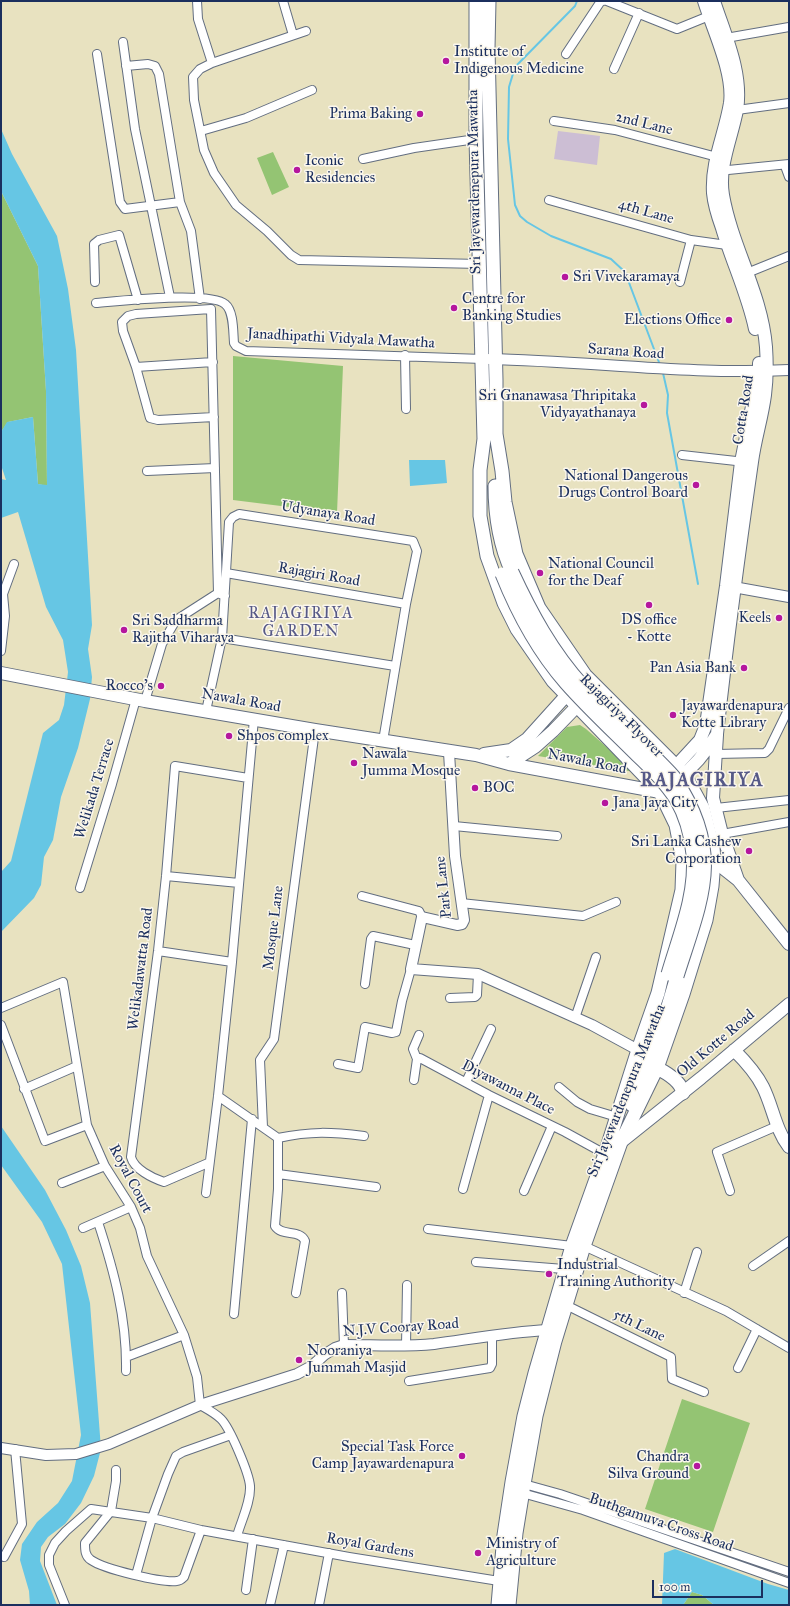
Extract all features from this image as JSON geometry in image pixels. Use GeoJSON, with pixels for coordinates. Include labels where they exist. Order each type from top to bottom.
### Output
{"type":"FeatureCollection","features":[{"type":"Feature","properties":{"kind":"highway","name":"Sri Jayewardenepura Mawatha"},"geometry":{"type":"LineString","coordinates":[[476,1],[476,139],[480,264],[489,359]]}},
{"type":"Feature","properties":{"kind":"highway","name":"Sri Jayewardenepura Mawatha"},"geometry":{"type":"LineString","coordinates":[[489,1],[490,437],[480,470],[480,516],[487,556],[498,589],[517,628],[553,682],[660,792],[676,825],[683,861],[682,890],[658,993],[605,1154],[578,1246],[566,1305],[536,1416],[516,1533],[509,1605]]}},
{"type":"Feature","properties":{"kind":"highway","name":"Sri Jayewardenepura Mawatha"},"geometry":{"type":"LineString","coordinates":[[490,437],[502,471],[505,502],[516,554],[542,614],[585,675],[681,770],[703,808],[713,847],[714,861],[712,886],[706,920],[684,994],[657,1068],[621,1142],[578,1246],[564,1269],[524,1416],[504,1535],[498,1605]]}},
{"type":"Feature","properties":{"kind":"highway","name":"Rajagiriya Flyover"},"geometry":{"type":"LineString","coordinates":[[490,437],[498,526],[508,564],[529,609],[552,648],[583,687],[674,777],[691,805],[698,821],[704,846],[705,880],[699,908],[666,1013],[642,1077],[621,1142]]}},
{"type":"Feature","properties":{"kind":"highway","name":"Rajagiriya Flyover"},"geometry":{"type":"LineString","coordinates":[[490,437],[487,506],[492,539],[502,574],[520,616],[536,643],[566,683],[663,781],[682,812],[691,840],[693,865],[690,899],[635,1080],[605,1154]]}},
{"type":"Feature","properties":{"kind":"highway"},"geometry":{"type":"LineString","coordinates":[[517,628],[543,655],[550,655],[555,648],[542,614]]}},
{"type":"Feature","properties":{"kind":"highway"},"geometry":{"type":"LineString","coordinates":[[657,1068],[677,1081],[682,1088],[683,1093]]}},
{"type":"Feature","properties":{"kind":"main road","name":"Cotta Road"},"geometry":{"type":"LineString","coordinates":[[704,1],[726,64],[730,94],[730,103],[720,165]]}},
{"type":"Feature","properties":{"kind":"main road","name":"Cotta Road"},"geometry":{"type":"LineString","coordinates":[[681,770],[710,746],[717,732],[731,586],[746,462],[765,394],[763,371],[766,345],[713,194],[720,165],[737,110],[738,91],[737,77],[714,1]]}},
{"type":"Feature","properties":{"kind":"main road","name":"Cotta Road"},"geometry":{"type":"LineString","coordinates":[[731,243],[747,273],[753,306]]}},
{"type":"Feature","properties":{"kind":"main road","name":"Cotta Road"},"geometry":{"type":"LineString","coordinates":[[681,770],[692,750],[700,740],[704,728],[731,586]]}},
{"type":"Feature","properties":{"kind":"main road","name":"Nawala Road"},"geometry":{"type":"LineString","coordinates":[[1,673],[141,700],[315,730],[476,755],[509,764],[660,792]]}},
{"type":"Feature","properties":{"kind":"main road","name":"Nawala Road"},"geometry":{"type":"LineString","coordinates":[[476,755],[511,750],[527,740],[585,675]]}},
{"type":"Feature","properties":{"kind":"main road","name":"Nawala Road"},"geometry":{"type":"LineString","coordinates":[[509,764],[535,747],[595,686]]}},
{"type":"Feature","properties":{"kind":"main road"},"geometry":{"type":"LineString","coordinates":[[704,728],[717,732],[713,847]]}},
{"type":"Feature","properties":{"kind":"main road"},"geometry":{"type":"LineString","coordinates":[[660,792],[681,770]]}},
{"type":"Feature","properties":{"kind":"main road"},"geometry":{"type":"LineString","coordinates":[[715,803],[722,834],[738,880]]}},
{"type":"Feature","properties":{"kind":"main road"},"geometry":{"type":"LineString","coordinates":[[714,861],[738,880],[789,943]]}},
{"type":"Feature","properties":{"kind":"main road","name":"Old Kotte Road"},"geometry":{"type":"LineString","coordinates":[[621,1142],[683,1093],[789,1004]]}},
{"type":"Feature","properties":{"kind":"main road"},"geometry":{"type":"LineString","coordinates":[[734,1050],[753,1071],[764,1088],[782,1138],[789,1147]]}},
{"type":"Feature","properties":{"kind":"main road"},"geometry":{"type":"LineString","coordinates":[[644,1097],[648,1108],[664,1108]]}},
{"type":"Feature","properties":{"kind":"street"},"geometry":{"type":"LineString","coordinates":[[197,1],[198,19],[212,63]]}},
{"type":"Feature","properties":{"kind":"street"},"geometry":{"type":"LineString","coordinates":[[283,1],[293,35]]}},
{"type":"Feature","properties":{"kind":"street"},"geometry":{"type":"LineString","coordinates":[[566,54],[601,1],[603,1]]}},
{"type":"Feature","properties":{"kind":"street"},"geometry":{"type":"LineString","coordinates":[[607,1],[677,29],[709,16]]}},
{"type":"Feature","properties":{"kind":"street"},"geometry":{"type":"LineString","coordinates":[[614,69],[639,13]]}},
{"type":"Feature","properties":{"kind":"street"},"geometry":{"type":"LineString","coordinates":[[726,38],[789,27]]}},
{"type":"Feature","properties":{"kind":"street"},"geometry":{"type":"LineString","coordinates":[[306,31],[212,63],[195,73],[193,77],[194,100],[204,150],[214,174],[236,205],[267,231],[291,255],[299,260],[480,264]]}},
{"type":"Feature","properties":{"kind":"street"},"geometry":{"type":"LineString","coordinates":[[123,42],[136,129],[170,297]]}},
{"type":"Feature","properties":{"kind":"street"},"geometry":{"type":"LineString","coordinates":[[97,54],[120,202],[126,209],[180,202]]}},
{"type":"Feature","properties":{"kind":"street"},"geometry":{"type":"LineString","coordinates":[[126,66],[148,64],[155,66],[159,74],[180,202],[191,230],[200,299]]}},
{"type":"Feature","properties":{"kind":"street"},"geometry":{"type":"LineString","coordinates":[[201,131],[246,118],[312,90]]}},
{"type":"Feature","properties":{"kind":"street"},"geometry":{"type":"LineString","coordinates":[[737,110],[789,103]]}},
{"type":"Feature","properties":{"kind":"street","name":"2nd Lane"},"geometry":{"type":"LineString","coordinates":[[554,121],[615,130],[720,165]]}},
{"type":"Feature","properties":{"kind":"street"},"geometry":{"type":"LineString","coordinates":[[363,159],[414,148],[476,139]]}},
{"type":"Feature","properties":{"kind":"street"},"geometry":{"type":"LineString","coordinates":[[720,165],[787,165],[789,177]]}},
{"type":"Feature","properties":{"kind":"street","name":"4th Lane"},"geometry":{"type":"LineString","coordinates":[[549,200],[691,240],[731,243]]}},
{"type":"Feature","properties":{"kind":"street"},"geometry":{"type":"LineString","coordinates":[[95,282],[94,244],[99,240],[119,235],[138,300]]}},
{"type":"Feature","properties":{"kind":"street"},"geometry":{"type":"LineString","coordinates":[[680,282],[691,240]]}},
{"type":"Feature","properties":{"kind":"street"},"geometry":{"type":"LineString","coordinates":[[747,273],[789,256]]}},
{"type":"Feature","properties":{"kind":"street","name":"Janadhipathi Vidyala Mawatha"},"geometry":{"type":"LineString","coordinates":[[96,304],[170,297],[218,300],[226,304],[230,314],[234,342],[236,346],[246,351],[489,359]]}},
{"type":"Feature","properties":{"kind":"street"},"geometry":{"type":"LineString","coordinates":[[214,417],[158,420],[150,418],[136,367],[123,331],[122,322],[128,316],[155,312],[211,309],[213,362],[215,468],[221,594]]}},
{"type":"Feature","properties":{"kind":"street"},"geometry":{"type":"LineString","coordinates":[[405,356],[406,410]]}},
{"type":"Feature","properties":{"kind":"street","name":"Sarana Road"},"geometry":{"type":"LineString","coordinates":[[489,359],[566,362],[673,370],[743,372],[789,370]]}},
{"type":"Feature","properties":{"kind":"street"},"geometry":{"type":"LineString","coordinates":[[136,367],[213,362]]}},
{"type":"Feature","properties":{"kind":"street"},"geometry":{"type":"LineString","coordinates":[[682,456],[746,462]]}},
{"type":"Feature","properties":{"kind":"street"},"geometry":{"type":"LineString","coordinates":[[147,471],[215,468]]}},
{"type":"Feature","properties":{"kind":"street","name":"Udyanaya Road"},"geometry":{"type":"LineString","coordinates":[[206,711],[222,638],[221,594],[226,573],[229,522],[233,517],[239,514],[413,541],[417,551],[406,604],[383,741]]}},
{"type":"Feature","properties":{"kind":"street"},"geometry":{"type":"LineString","coordinates":[[1,651],[5,616],[3,594],[14,564]]}},
{"type":"Feature","properties":{"kind":"street","name":"Rajagiri Road"},"geometry":{"type":"LineString","coordinates":[[226,573],[406,604]]}},
{"type":"Feature","properties":{"kind":"street"},"geometry":{"type":"LineString","coordinates":[[731,586],[789,597]]}},
{"type":"Feature","properties":{"kind":"street","name":"Welikada Terrace"},"geometry":{"type":"LineString","coordinates":[[80,888],[112,784],[162,644],[176,620],[221,594]]}},
{"type":"Feature","properties":{"kind":"street"},"geometry":{"type":"LineString","coordinates":[[222,638],[395,666]]}},
{"type":"Feature","properties":{"kind":"street"},"geometry":{"type":"LineString","coordinates":[[716,754],[765,753],[769,749],[789,708]]}},
{"type":"Feature","properties":{"kind":"street"},"geometry":{"type":"LineString","coordinates":[[206,1193],[208,1164],[218,1096],[232,962],[254,719]]}},
{"type":"Feature","properties":{"kind":"street","name":"Mosque Lane"},"geometry":{"type":"LineString","coordinates":[[263,1127],[260,1060],[274,1038],[315,730]]}},
{"type":"Feature","properties":{"kind":"street","name":"Park Lane"},"geometry":{"type":"LineString","coordinates":[[338,1064],[358,1068],[364,1027],[392,1033],[396,1032],[402,1001],[412,969],[415,945],[422,917],[457,925],[462,924],[464,920],[455,856],[449,752]]}},
{"type":"Feature","properties":{"kind":"street","name":"Welikadawatta Road"},"geometry":{"type":"LineString","coordinates":[[208,1164],[164,1182],[137,1167],[133,1163],[131,1157],[158,952],[175,766],[248,778]]}},
{"type":"Feature","properties":{"kind":"street"},"geometry":{"type":"LineString","coordinates":[[715,803],[789,800]]}},
{"type":"Feature","properties":{"kind":"street"},"geometry":{"type":"LineString","coordinates":[[722,834],[789,822]]}},
{"type":"Feature","properties":{"kind":"street"},"geometry":{"type":"LineString","coordinates":[[454,826],[557,836]]}},
{"type":"Feature","properties":{"kind":"street"},"geometry":{"type":"LineString","coordinates":[[166,876],[239,883]]}},
{"type":"Feature","properties":{"kind":"street"},"geometry":{"type":"LineString","coordinates":[[362,896],[418,911],[422,917]]}},
{"type":"Feature","properties":{"kind":"street"},"geometry":{"type":"LineString","coordinates":[[461,903],[583,916],[616,902]]}},
{"type":"Feature","properties":{"kind":"street"},"geometry":{"type":"LineString","coordinates":[[365,984],[371,939],[373,936],[415,945]]}},
{"type":"Feature","properties":{"kind":"street"},"geometry":{"type":"LineString","coordinates":[[158,952],[232,962]]}},
{"type":"Feature","properties":{"kind":"street"},"geometry":{"type":"LineString","coordinates":[[575,1018],[596,957]]}},
{"type":"Feature","properties":{"kind":"street"},"geometry":{"type":"LineString","coordinates":[[412,969],[478,974],[592,1025],[638,1050]]}},
{"type":"Feature","properties":{"kind":"street"},"geometry":{"type":"LineString","coordinates":[[450,998],[475,997],[477,995],[478,974]]}},
{"type":"Feature","properties":{"kind":"street","name":"Royal Court"},"geometry":{"type":"LineString","coordinates":[[1,1008],[63,982],[87,1125],[105,1166],[131,1207],[140,1228],[147,1256],[184,1335],[198,1377],[200,1405]]}},
{"type":"Feature","properties":{"kind":"street"},"geometry":{"type":"LineString","coordinates":[[1,1025],[44,1141],[87,1125]]}},
{"type":"Feature","properties":{"kind":"street"},"geometry":{"type":"LineString","coordinates":[[466,1082],[491,1029]]}},
{"type":"Feature","properties":{"kind":"street"},"geometry":{"type":"LineString","coordinates":[[414,1080],[418,1059],[414,1049],[419,1035]]}},
{"type":"Feature","properties":{"kind":"street","name":"Diyawanna Place"},"geometry":{"type":"LineString","coordinates":[[418,1059],[420,1058],[605,1154]]}},
{"type":"Feature","properties":{"kind":"street"},"geometry":{"type":"LineString","coordinates":[[24,1089],[77,1066]]}},
{"type":"Feature","properties":{"kind":"street"},"geometry":{"type":"LineString","coordinates":[[559,1086],[577,1102],[590,1109],[617,1117]]}},
{"type":"Feature","properties":{"kind":"street"},"geometry":{"type":"LineString","coordinates":[[462,1189],[489,1095]]}},
{"type":"Feature","properties":{"kind":"street"},"geometry":{"type":"LineString","coordinates":[[218,1096],[278,1138],[300,1133],[330,1132],[364,1136]]}},
{"type":"Feature","properties":{"kind":"street"},"geometry":{"type":"LineString","coordinates":[[234,1314],[252,1119]]}},
{"type":"Feature","properties":{"kind":"street"},"geometry":{"type":"LineString","coordinates":[[524,1191],[552,1126]]}},
{"type":"Feature","properties":{"kind":"street"},"geometry":{"type":"LineString","coordinates":[[730,1191],[717,1152],[777,1126]]}},
{"type":"Feature","properties":{"kind":"street"},"geometry":{"type":"LineString","coordinates":[[278,1138],[278,1174],[275,1226],[281,1232],[300,1235],[304,1240],[296,1293]]}},
{"type":"Feature","properties":{"kind":"street"},"geometry":{"type":"LineString","coordinates":[[62,1183],[105,1166]]}},
{"type":"Feature","properties":{"kind":"street"},"geometry":{"type":"LineString","coordinates":[[278,1174],[376,1187]]}},
{"type":"Feature","properties":{"kind":"street"},"geometry":{"type":"LineString","coordinates":[[83,1228],[131,1207]]}},
{"type":"Feature","properties":{"kind":"street"},"geometry":{"type":"LineString","coordinates":[[98,1222],[112,1263],[119,1292],[126,1357],[126,1371]]}},
{"type":"Feature","properties":{"kind":"street"},"geometry":{"type":"LineString","coordinates":[[428,1229],[578,1246],[726,1311],[789,1348]]}},
{"type":"Feature","properties":{"kind":"street"},"geometry":{"type":"LineString","coordinates":[[753,1266],[789,1241]]}},
{"type":"Feature","properties":{"kind":"street"},"geometry":{"type":"LineString","coordinates":[[684,1293],[697,1252]]}},
{"type":"Feature","properties":{"kind":"street"},"geometry":{"type":"LineString","coordinates":[[476,1262],[564,1269]]}},
{"type":"Feature","properties":{"kind":"street"},"geometry":{"type":"LineString","coordinates":[[406,1346],[407,1285]]}},
{"type":"Feature","properties":{"kind":"street"},"geometry":{"type":"LineString","coordinates":[[342,1293],[344,1344]]}},
{"type":"Feature","properties":{"kind":"street","name":"5th Lane"},"geometry":{"type":"LineString","coordinates":[[566,1305],[671,1357],[672,1379],[704,1392]]}},
{"type":"Feature","properties":{"kind":"street"},"geometry":{"type":"LineString","coordinates":[[738,1368],[757,1329]]}},
{"type":"Feature","properties":{"kind":"street","name":"N.J.V Cooray Road"},"geometry":{"type":"LineString","coordinates":[[1,1448],[46,1455],[76,1454],[108,1444],[200,1405],[297,1374],[312,1366],[330,1351],[344,1344],[406,1346],[432,1344],[518,1332],[547,1330]]}},
{"type":"Feature","properties":{"kind":"street"},"geometry":{"type":"LineString","coordinates":[[126,1357],[184,1335]]}},
{"type":"Feature","properties":{"kind":"street"},"geometry":{"type":"LineString","coordinates":[[409,1381],[490,1368],[492,1364],[492,1336]]}},
{"type":"Feature","properties":{"kind":"street"},"geometry":{"type":"LineString","coordinates":[[200,1405],[222,1419],[231,1435],[247,1474],[250,1486],[247,1503],[237,1536]]}},
{"type":"Feature","properties":{"kind":"street"},"geometry":{"type":"LineString","coordinates":[[136,1575],[152,1518],[176,1456],[183,1452],[231,1435]]}},
{"type":"Feature","properties":{"kind":"street"},"geometry":{"type":"LineString","coordinates":[[4,1557],[22,1524],[15,1449]]}},
{"type":"Feature","properties":{"kind":"street"},"geometry":{"type":"LineString","coordinates":[[116,1470],[116,1481],[111,1511],[85,1543],[86,1553],[90,1560],[101,1565],[136,1575],[167,1581],[179,1581],[184,1577],[201,1530]]}},
{"type":"Feature","properties":{"kind":"street","name":"Buthgamuva Cross Road"},"geometry":{"type":"LineString","coordinates":[[523,1489],[560,1494],[789,1572]]}},
{"type":"Feature","properties":{"kind":"street","name":"Buthgamuva Cross Road"},"geometry":{"type":"LineString","coordinates":[[523,1489],[789,1583]]}},
{"type":"Feature","properties":{"kind":"street","name":"Royal Gardens"},"geometry":{"type":"LineString","coordinates":[[65,1605],[49,1565],[48,1555],[55,1543],[86,1512],[91,1509],[152,1518],[201,1530],[329,1553],[499,1581]]}},
{"type":"Feature","properties":{"kind":"street"},"geometry":{"type":"LineString","coordinates":[[246,1590],[253,1539]]}},
{"type":"Feature","properties":{"kind":"street"},"geometry":{"type":"LineString","coordinates":[[270,1605],[284,1545]]}},
{"type":"Feature","properties":{"kind":"street"},"geometry":{"type":"LineString","coordinates":[[319,1605],[329,1553]]}},
{"type":"Feature","properties":{"kind":"street"},"geometry":{"type":"LineString","coordinates":[[763,1574],[766,1565]]}},
{"type":"Feature","properties":{"kind":"shaded area"},"geometry":{"type":"Polygon","coordinates":[[[558,131],[600,136],[597,165],[554,159],[558,131]]]}},
{"type":"Feature","properties":{"kind":"green space"},"geometry":{"type":"Polygon","coordinates":[[[273,152],[289,187],[272,195],[257,158],[273,152]]]}},
{"type":"Feature","properties":{"kind":"green space"},"geometry":{"type":"Polygon","coordinates":[[[1,191],[38,266],[46,391],[47,486],[38,484],[33,417],[8,422],[1,432],[1,191]]]}},
{"type":"Feature","properties":{"kind":"green space"},"geometry":{"type":"Polygon","coordinates":[[[233,356],[343,366],[337,513],[233,500],[233,356]]]}},
{"type":"Feature","properties":{"kind":"green space"},"geometry":{"type":"Polygon","coordinates":[[[580,725],[635,772],[538,756],[567,727],[580,725]]]}},
{"type":"Feature","properties":{"kind":"green space","name":"Chandra Silva Ground"},"geometry":{"type":"Polygon","coordinates":[[[682,1399],[750,1423],[713,1532],[645,1509],[682,1399]]]}},
{"type":"Feature","properties":{"kind":"green space"},"geometry":{"type":"Polygon","coordinates":[[[692,1592],[702,1595],[714,1605],[683,1605],[692,1592]]]}},
{"type":"Feature","properties":{"kind":"water"},"geometry":{"type":"Polygon","coordinates":[[[1,129],[12,154],[57,236],[68,289],[76,350],[92,625],[88,649],[92,677],[90,699],[78,748],[61,797],[53,840],[44,857],[41,885],[34,898],[1,932],[1,872],[11,861],[43,733],[59,720],[64,705],[68,672],[63,640],[46,607],[18,512],[1,518],[1,479],[6,480],[1,465],[1,432],[7,422],[33,417],[38,484],[47,485],[46,391],[38,266],[1,191],[1,129]]]}},
{"type":"Feature","properties":{"kind":"water"},"geometry":{"type":"Polygon","coordinates":[[[409,460],[445,460],[447,483],[410,486],[409,460]]]}},
{"type":"Feature","properties":{"kind":"water"},"geometry":{"type":"Polygon","coordinates":[[[1,1126],[45,1190],[66,1230],[81,1266],[90,1303],[101,1449],[94,1476],[81,1503],[65,1524],[48,1537],[41,1547],[40,1561],[57,1605],[30,1605],[29,1591],[20,1560],[22,1544],[37,1522],[58,1503],[72,1481],[81,1435],[62,1264],[42,1222],[1,1165],[1,1126]]]}},
{"type":"Feature","properties":{"kind":"water"},"geometry":{"type":"Polygon","coordinates":[[[675,1549],[768,1584],[789,1590],[789,1605],[714,1605],[702,1595],[692,1592],[683,1605],[662,1605],[664,1553],[675,1549]]]}},
{"type":"Feature","properties":{"kind":"waterway"},"geometry":{"type":"LineString","coordinates":[[577,1],[575,6],[515,67],[509,87],[508,139],[515,205],[520,216],[527,222],[551,236],[611,259],[625,272],[660,365]]}},
{"type":"Feature","properties":{"kind":"waterway"},"geometry":{"type":"LineString","coordinates":[[663,373],[668,395],[667,413],[698,584]]}},
{"type":"Feature","properties":{"kind":"place","name":"Institute of Indigenous Medicine"},"geometry":{"type":"Point","coordinates":[446,61]}},
{"type":"Feature","properties":{"kind":"place","name":"Prima Baking"},"geometry":{"type":"Point","coordinates":[420,114]}},
{"type":"Feature","properties":{"kind":"place","name":"Iconic Residencies"},"geometry":{"type":"Point","coordinates":[297,170]}},
{"type":"Feature","properties":{"kind":"place","name":"Sri Vivekaramaya"},"geometry":{"type":"Point","coordinates":[565,277]}},
{"type":"Feature","properties":{"kind":"place","name":"Centre for Banking Studies"},"geometry":{"type":"Point","coordinates":[454,308]}},
{"type":"Feature","properties":{"kind":"place","name":"Elections Office"},"geometry":{"type":"Point","coordinates":[729,320]}},
{"type":"Feature","properties":{"kind":"place","name":"Sri Gnanawasa Thripitaka Vidyayathanaya"},"geometry":{"type":"Point","coordinates":[644,405]}},
{"type":"Feature","properties":{"kind":"place","name":"National Dangerous Drugs Control Board"},"geometry":{"type":"Point","coordinates":[696,485]}},
{"type":"Feature","properties":{"kind":"place","name":"National Council for the Deaf"},"geometry":{"type":"Point","coordinates":[540,573]}},
{"type":"Feature","properties":{"kind":"place","name":"DS office - Kotte"},"geometry":{"type":"Point","coordinates":[649,605]}},
{"type":"Feature","properties":{"kind":"place","name":"Keels"},"geometry":{"type":"Point","coordinates":[779,618]}},
{"type":"Feature","properties":{"kind":"place","name":"Sri Saddharma Rajitha Viharaya"},"geometry":{"type":"Point","coordinates":[124,630]}},
{"type":"Feature","properties":{"kind":"place","name":"Pan Asia Bank"},"geometry":{"type":"Point","coordinates":[744,668]}},
{"type":"Feature","properties":{"kind":"place","name":"Rocco's"},"geometry":{"type":"Point","coordinates":[161,686]}},
{"type":"Feature","properties":{"kind":"place","name":"Jayawardenapura Kotte Library"},"geometry":{"type":"Point","coordinates":[673,715]}},
{"type":"Feature","properties":{"kind":"place","name":"Shpos complex"},"geometry":{"type":"Point","coordinates":[229,736]}},
{"type":"Feature","properties":{"kind":"place","name":"Nawala Jumma Mosque"},"geometry":{"type":"Point","coordinates":[354,763]}},
{"type":"Feature","properties":{"kind":"place","name":"BOC"},"geometry":{"type":"Point","coordinates":[475,788]}},
{"type":"Feature","properties":{"kind":"place","name":"Jana Jaya City"},"geometry":{"type":"Point","coordinates":[605,803]}},
{"type":"Feature","properties":{"kind":"place","name":"Sri Lanka Cashew Corporation"},"geometry":{"type":"Point","coordinates":[749,851]}},
{"type":"Feature","properties":{"kind":"place","name":"Industrial Training Authority"},"geometry":{"type":"Point","coordinates":[549,1274]}},
{"type":"Feature","properties":{"kind":"place","name":"Nooraniya Jummah Masjid"},"geometry":{"type":"Point","coordinates":[299,1360]}},
{"type":"Feature","properties":{"kind":"place","name":"Special Task Force Camp Jayawardenapura"},"geometry":{"type":"Point","coordinates":[462,1456]}},
{"type":"Feature","properties":{"kind":"place","name":"Chandra Silva Ground"},"geometry":{"type":"Point","coordinates":[697,1466]}},
{"type":"Feature","properties":{"kind":"place","name":"Ministry of Agriculture"},"geometry":{"type":"Point","coordinates":[478,1553]}},
{"type":"Feature","properties":{"kind":"district","name":"RAJAGIRIYA GARDEN"},"geometry":{"type":"Point","coordinates":[301,623]}},
{"type":"Feature","properties":{"kind":"district","name":"RAJAGIRIYA"},"geometry":{"type":"Point","coordinates":[702,781]}}]}
